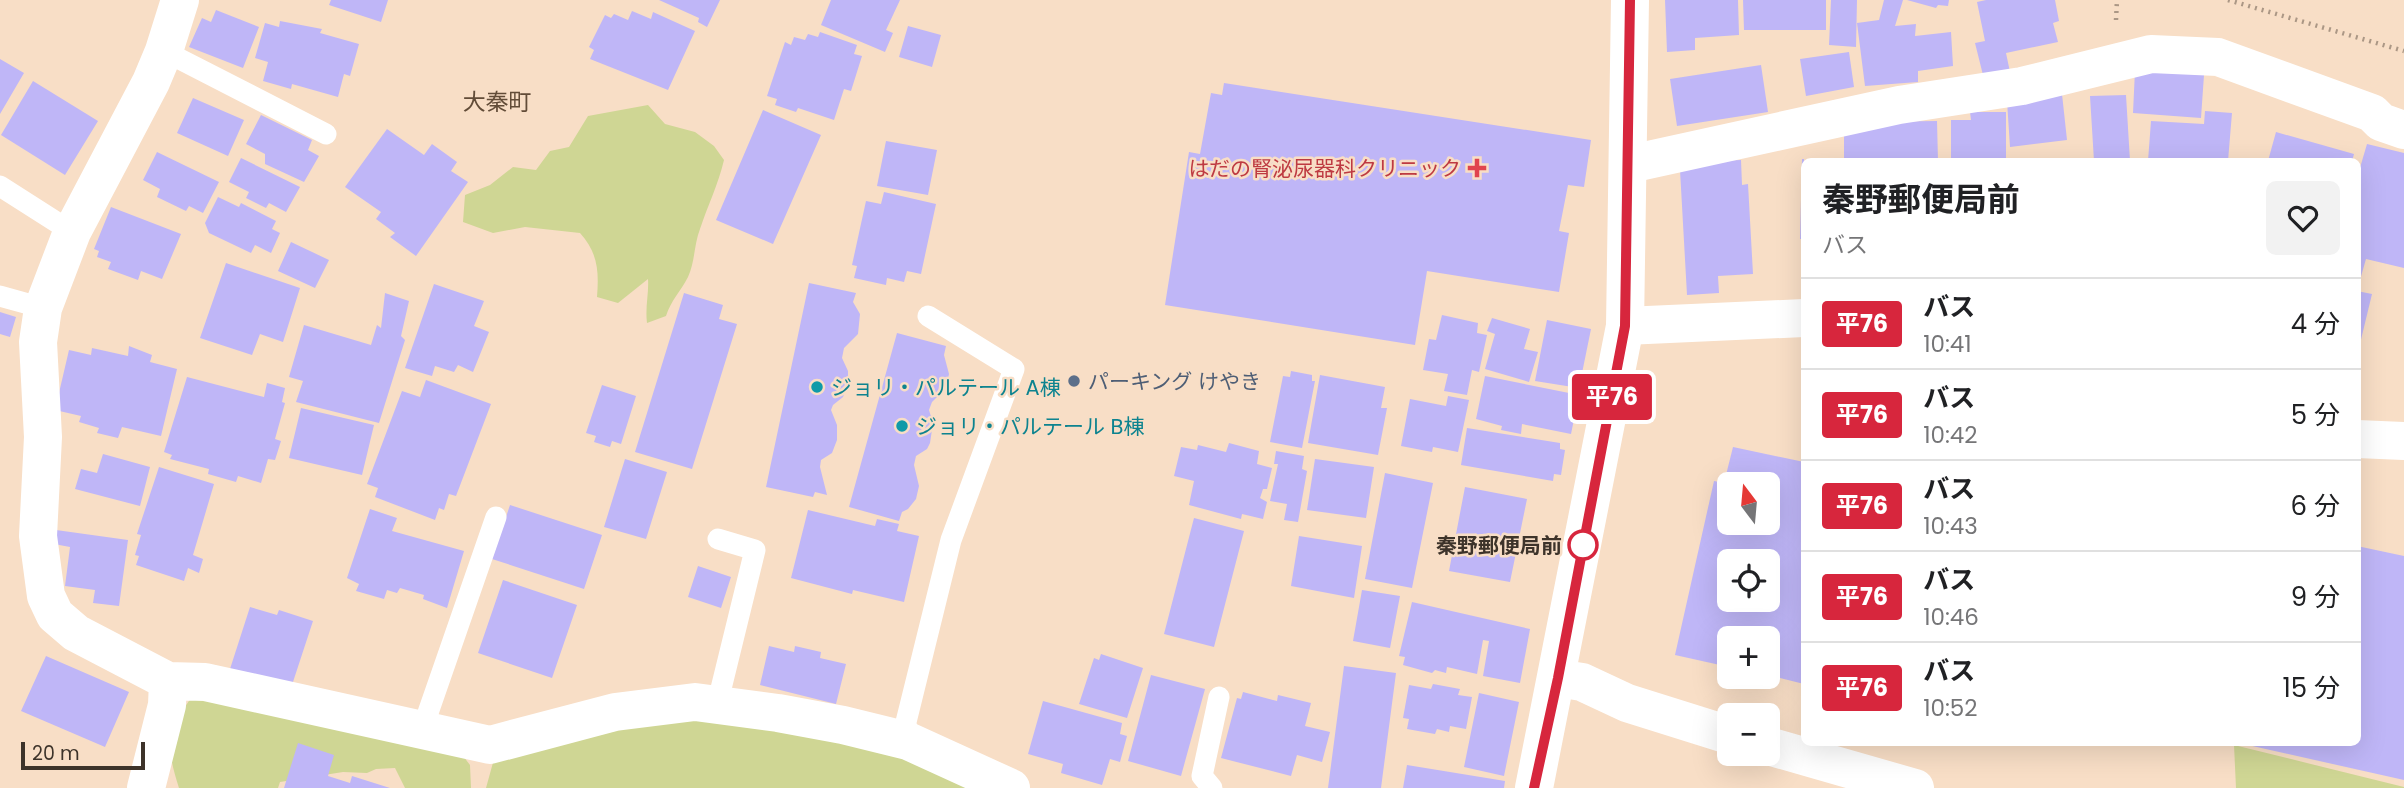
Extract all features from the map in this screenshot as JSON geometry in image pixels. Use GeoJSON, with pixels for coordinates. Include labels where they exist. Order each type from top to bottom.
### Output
{"type":"FeatureCollection","features":[{"type":"Feature","properties":{"kind":"street"},"geometry":{"type":"LineString","coordinates":[[180,0],[164,51],[72,232],[43,308],[38,342],[43,437],[38,536],[46,596],[55,615],[76,634],[168,681],[205,682],[490,745],[615,712],[695,702],[844,725],[908,741],[1011,788]]}},
{"type":"Feature","properties":{"kind":"street"},"geometry":{"type":"LineString","coordinates":[[1534,788],[1558,678],[1625,326],[1630,164],[1630,0]]}},
{"type":"Feature","properties":{"kind":"street"},"geometry":{"type":"LineString","coordinates":[[1630,164],[1899,105],[2022,86],[2151,54],[2218,57],[2372,114],[2381,122],[2404,130]]}},
{"type":"Feature","properties":{"kind":"street"},"geometry":{"type":"LineString","coordinates":[[1625,326],[1801,318]]}},
{"type":"Feature","properties":{"kind":"street"},"geometry":{"type":"LineString","coordinates":[[2361,439],[2404,441]]}},
{"type":"Feature","properties":{"kind":"street"},"geometry":{"type":"LineString","coordinates":[[1558,678],[1582,682],[1627,703],[1717,730]]}},
{"type":"Feature","properties":{"kind":"street"},"geometry":{"type":"LineString","coordinates":[[146,788],[167,705],[168,681]]}},
{"type":"Feature","properties":{"kind":"street"},"geometry":{"type":"LineString","coordinates":[[1780,749],[1915,788]]}},
{"type":"Feature","properties":{"kind":"lane"},"geometry":{"type":"LineString","coordinates":[[164,51],[326,134]]}},
{"type":"Feature","properties":{"kind":"lane"},"geometry":{"type":"LineString","coordinates":[[0,186],[72,232]]}},
{"type":"Feature","properties":{"kind":"lane"},"geometry":{"type":"LineString","coordinates":[[0,296],[43,308]]}},
{"type":"Feature","properties":{"kind":"lane"},"geometry":{"type":"LineString","coordinates":[[908,741],[906,722],[951,540],[1014,369],[928,316]]}},
{"type":"Feature","properties":{"kind":"lane"},"geometry":{"type":"LineString","coordinates":[[422,730],[496,517]]}},
{"type":"Feature","properties":{"kind":"lane"},"geometry":{"type":"LineString","coordinates":[[717,705],[755,550],[718,539]]}},
{"type":"Feature","properties":{"kind":"lane"},"geometry":{"type":"LineString","coordinates":[[1212,788],[1202,776],[1219,697]]}},
{"type":"Feature","properties":{"kind":"path"},"geometry":{"type":"LineString","coordinates":[[2116,9],[2117,0]]}},
{"type":"Feature","properties":{"kind":"path"},"geometry":{"type":"LineString","coordinates":[[2228,0],[2404,51]]}},
{"type":"Feature","properties":{"kind":"green space"},"geometry":{"type":"Polygon","coordinates":[[[648,105],[665,124],[695,132],[714,146],[724,160],[698,235],[690,271],[666,316],[647,323],[648,279],[618,303],[597,297],[598,279],[594,255],[580,233],[525,227],[493,233],[463,222],[465,195],[490,185],[513,167],[536,170],[550,151],[569,147],[588,116],[648,105]]]}},
{"type":"Feature","properties":{"kind":"green space"},"geometry":{"type":"Polygon","coordinates":[[[193,695],[457,748],[470,765],[471,788],[405,788],[395,768],[376,769],[367,773],[343,772],[280,782],[278,788],[179,788],[171,760],[171,739],[177,720],[193,695]]]}},
{"type":"Feature","properties":{"kind":"green space"},"geometry":{"type":"Polygon","coordinates":[[[676,717],[749,720],[892,750],[974,788],[486,788],[494,759],[676,717]]]}},
{"type":"Feature","properties":{"kind":"green space"},"geometry":{"type":"Polygon","coordinates":[[[2234,746],[2404,787],[2404,788],[2236,788],[2234,746]]]}},
{"type":"Feature","properties":{"kind":"building"},"geometry":{"type":"Polygon","coordinates":[[[331,0],[388,0],[381,22],[329,5],[331,0]]]}},
{"type":"Feature","properties":{"kind":"building"},"geometry":{"type":"Polygon","coordinates":[[[659,0],[720,0],[707,27],[698,22],[699,18],[659,0]]]}},
{"type":"Feature","properties":{"kind":"building"},"geometry":{"type":"Polygon","coordinates":[[[831,0],[900,0],[886,30],[893,33],[885,52],[821,25],[831,0]]]}},
{"type":"Feature","properties":{"kind":"building"},"geometry":{"type":"Polygon","coordinates":[[[1665,0],[1738,0],[1739,35],[1695,38],[1695,50],[1667,52],[1665,0]]]}},
{"type":"Feature","properties":{"kind":"building"},"geometry":{"type":"Polygon","coordinates":[[[1743,0],[1826,0],[1826,30],[1744,30],[1743,0]]]}},
{"type":"Feature","properties":{"kind":"building"},"geometry":{"type":"Polygon","coordinates":[[[1831,0],[1857,0],[1856,47],[1829,45],[1831,0]]]}},
{"type":"Feature","properties":{"kind":"building"},"geometry":{"type":"Polygon","coordinates":[[[1884,0],[1903,0],[1895,26],[1916,24],[1915,36],[1951,32],[1953,66],[1918,71],[1918,82],[1865,86],[1857,23],[1879,20],[1884,0]]]}},
{"type":"Feature","properties":{"kind":"building"},"geometry":{"type":"Polygon","coordinates":[[[1907,0],[1949,0],[1948,6],[1938,5],[1936,8],[1907,0]]]}},
{"type":"Feature","properties":{"kind":"building"},"geometry":{"type":"Polygon","coordinates":[[[2055,0],[2059,21],[2053,23],[2058,42],[2006,53],[2010,72],[1984,79],[1975,43],[1985,41],[1977,2],[2055,0]]]}},
{"type":"Feature","properties":{"kind":"building"},"geometry":{"type":"Polygon","coordinates":[[[216,10],[259,27],[243,68],[189,47],[202,18],[211,22],[216,10]]]}},
{"type":"Feature","properties":{"kind":"building"},"geometry":{"type":"Polygon","coordinates":[[[632,11],[651,19],[653,12],[695,31],[668,90],[590,59],[594,50],[589,47],[605,15],[611,18],[614,14],[628,20],[632,11]]]}},
{"type":"Feature","properties":{"kind":"building"},"geometry":{"type":"Polygon","coordinates":[[[280,21],[322,29],[320,33],[359,44],[350,76],[344,74],[338,97],[292,84],[291,89],[263,81],[268,62],[255,58],[265,23],[279,27],[280,21]]]}},
{"type":"Feature","properties":{"kind":"building"},"geometry":{"type":"Polygon","coordinates":[[[908,26],[941,35],[932,67],[899,57],[908,26]]]}},
{"type":"Feature","properties":{"kind":"building"},"geometry":{"type":"Polygon","coordinates":[[[820,32],[857,45],[854,54],[862,56],[851,91],[844,89],[834,120],[798,108],[796,112],[775,105],[777,99],[767,96],[785,42],[791,45],[794,37],[805,40],[808,34],[818,37],[820,32]]]}},
{"type":"Feature","properties":{"kind":"building"},"geometry":{"type":"Polygon","coordinates":[[[1849,52],[1854,87],[1806,96],[1800,59],[1849,52]]]}},
{"type":"Feature","properties":{"kind":"building"},"geometry":{"type":"Polygon","coordinates":[[[0,59],[24,73],[0,114],[0,59]]]}},
{"type":"Feature","properties":{"kind":"building"},"geometry":{"type":"Polygon","coordinates":[[[1761,65],[1768,112],[1677,126],[1670,79],[1761,65]]]}},
{"type":"Feature","properties":{"kind":"building"},"geometry":{"type":"Polygon","coordinates":[[[2135,70],[2204,75],[2201,118],[2133,113],[2135,70]]]}},
{"type":"Feature","properties":{"kind":"building"},"geometry":{"type":"Polygon","coordinates":[[[33,81],[98,121],[65,175],[1,135],[33,81]]]}},
{"type":"Feature","properties":{"kind":"building"},"geometry":{"type":"Polygon","coordinates":[[[1224,83],[1591,140],[1584,187],[1568,185],[1559,231],[1569,233],[1559,292],[1427,271],[1415,345],[1165,305],[1189,152],[1200,154],[1211,93],[1222,95],[1224,83]]]}},
{"type":"Feature","properties":{"kind":"building"},"geometry":{"type":"Polygon","coordinates":[[[2062,94],[2067,140],[2010,147],[2007,101],[2062,94]]]}},
{"type":"Feature","properties":{"kind":"building"},"geometry":{"type":"Polygon","coordinates":[[[2126,95],[2130,158],[2094,158],[2090,96],[2126,95]]]}},
{"type":"Feature","properties":{"kind":"building"},"geometry":{"type":"Polygon","coordinates":[[[193,98],[244,120],[228,156],[177,133],[193,98]]]}},
{"type":"Feature","properties":{"kind":"building"},"geometry":{"type":"Polygon","coordinates":[[[763,110],[821,135],[773,244],[716,220],[763,110]]]}},
{"type":"Feature","properties":{"kind":"building"},"geometry":{"type":"Polygon","coordinates":[[[2205,111],[2232,113],[2228,158],[2148,158],[2151,121],[2204,124],[2205,111]]]}},
{"type":"Feature","properties":{"kind":"building"},"geometry":{"type":"Polygon","coordinates":[[[1970,112],[2006,112],[2006,158],[1951,158],[1951,120],[1971,120],[1970,112]]]}},
{"type":"Feature","properties":{"kind":"building"},"geometry":{"type":"Polygon","coordinates":[[[261,115],[312,140],[308,150],[319,156],[304,182],[265,164],[265,154],[246,144],[261,115]]]}},
{"type":"Feature","properties":{"kind":"building"},"geometry":{"type":"Polygon","coordinates":[[[1937,121],[1938,158],[1844,158],[1844,129],[1866,122],[1937,121]]]}},
{"type":"Feature","properties":{"kind":"building"},"geometry":{"type":"Polygon","coordinates":[[[387,129],[424,155],[432,144],[457,162],[451,171],[468,182],[416,256],[390,237],[395,233],[376,219],[381,212],[345,187],[387,129]]]}},
{"type":"Feature","properties":{"kind":"building"},"geometry":{"type":"Polygon","coordinates":[[[2276,132],[2354,154],[2353,158],[2269,158],[2276,132]]]}},
{"type":"Feature","properties":{"kind":"building"},"geometry":{"type":"Polygon","coordinates":[[[886,141],[937,150],[928,195],[877,186],[886,141]]]}},
{"type":"Feature","properties":{"kind":"building"},"geometry":{"type":"Polygon","coordinates":[[[2367,144],[2404,153],[2404,268],[2366,259],[2361,276],[2361,164],[2367,144]]]}},
{"type":"Feature","properties":{"kind":"building"},"geometry":{"type":"Polygon","coordinates":[[[157,152],[219,182],[203,213],[189,206],[186,211],[157,197],[160,189],[143,180],[157,152]]]}},
{"type":"Feature","properties":{"kind":"building"},"geometry":{"type":"Polygon","coordinates":[[[241,158],[300,187],[286,212],[269,203],[266,208],[246,198],[249,192],[229,182],[241,158]]]}},
{"type":"Feature","properties":{"kind":"building"},"geometry":{"type":"Polygon","coordinates":[[[1741,160],[1742,185],[1748,184],[1753,274],[1718,276],[1719,293],[1687,295],[1680,170],[1711,161],[1741,160]]]}},
{"type":"Feature","properties":{"kind":"building"},"geometry":{"type":"Polygon","coordinates":[[[884,192],[936,204],[921,274],[907,271],[904,282],[887,278],[886,285],[854,278],[857,266],[852,265],[866,201],[881,204],[884,192]]]}},
{"type":"Feature","properties":{"kind":"building"},"geometry":{"type":"Polygon","coordinates":[[[218,197],[239,207],[241,203],[276,221],[272,229],[280,233],[271,253],[255,245],[251,253],[209,233],[205,223],[218,197]]]}},
{"type":"Feature","properties":{"kind":"building"},"geometry":{"type":"Polygon","coordinates":[[[111,207],[181,234],[162,279],[141,271],[138,280],[108,269],[111,262],[97,257],[99,251],[94,249],[111,207]]]}},
{"type":"Feature","properties":{"kind":"building"},"geometry":{"type":"Polygon","coordinates":[[[291,242],[329,260],[315,288],[278,271],[291,242]]]}},
{"type":"Feature","properties":{"kind":"building"},"geometry":{"type":"Polygon","coordinates":[[[226,263],[300,288],[283,342],[260,334],[252,355],[200,338],[226,263]]]}},
{"type":"Feature","properties":{"kind":"building","name":"ジョリ・パルテール A棟"},"geometry":{"type":"Polygon","coordinates":[[[809,283],[856,293],[853,302],[860,314],[858,334],[844,348],[842,358],[848,371],[848,384],[843,397],[831,410],[837,425],[837,440],[832,453],[821,460],[820,467],[827,495],[815,492],[813,497],[766,487],[809,283]]]}},
{"type":"Feature","properties":{"kind":"building"},"geometry":{"type":"Polygon","coordinates":[[[434,284],[484,301],[474,326],[489,332],[473,372],[458,365],[454,372],[435,366],[432,376],[405,368],[434,284]]]}},
{"type":"Feature","properties":{"kind":"building"},"geometry":{"type":"Polygon","coordinates":[[[2361,292],[2372,294],[2361,340],[2361,292]]]}},
{"type":"Feature","properties":{"kind":"building"},"geometry":{"type":"Polygon","coordinates":[[[385,293],[409,301],[401,336],[405,340],[379,423],[296,402],[303,381],[289,377],[304,325],[371,345],[377,325],[381,328],[385,293]]]}},
{"type":"Feature","properties":{"kind":"building"},"geometry":{"type":"Polygon","coordinates":[[[684,293],[723,305],[719,319],[737,324],[692,469],[635,452],[684,293]]]}},
{"type":"Feature","properties":{"kind":"building"},"geometry":{"type":"Polygon","coordinates":[[[0,312],[16,317],[10,337],[0,334],[0,312]]]}},
{"type":"Feature","properties":{"kind":"building"},"geometry":{"type":"Polygon","coordinates":[[[1442,315],[1478,323],[1477,333],[1487,335],[1479,372],[1472,370],[1467,395],[1444,391],[1448,374],[1423,370],[1429,339],[1436,340],[1442,315]]]}},
{"type":"Feature","properties":{"kind":"building"},"geometry":{"type":"Polygon","coordinates":[[[1492,318],[1530,329],[1524,349],[1538,352],[1529,382],[1485,369],[1495,334],[1487,331],[1492,318]]]}},
{"type":"Feature","properties":{"kind":"building"},"geometry":{"type":"Polygon","coordinates":[[[1547,320],[1591,329],[1579,388],[1535,381],[1547,320]]]}},
{"type":"Feature","properties":{"kind":"building","name":"ジョリ・パルテール B棟"},"geometry":{"type":"Polygon","coordinates":[[[897,333],[946,346],[944,355],[949,374],[946,388],[932,402],[929,410],[933,423],[930,443],[927,449],[916,456],[914,465],[919,486],[916,499],[902,512],[899,521],[849,507],[897,333]]]}},
{"type":"Feature","properties":{"kind":"building"},"geometry":{"type":"Polygon","coordinates":[[[129,346],[152,355],[150,362],[177,369],[161,436],[122,427],[118,438],[97,433],[99,428],[79,422],[81,416],[55,410],[69,350],[91,355],[92,348],[128,356],[129,346]]]}},
{"type":"Feature","properties":{"kind":"building"},"geometry":{"type":"Polygon","coordinates":[[[1291,371],[1312,375],[1312,381],[1315,381],[1302,448],[1270,442],[1283,376],[1290,377],[1291,371]]]}},
{"type":"Feature","properties":{"kind":"building"},"geometry":{"type":"Polygon","coordinates":[[[1320,375],[1385,387],[1381,408],[1387,408],[1378,455],[1308,443],[1320,375]]]}},
{"type":"Feature","properties":{"kind":"building"},"geometry":{"type":"Polygon","coordinates":[[[1485,376],[1579,395],[1571,434],[1522,424],[1521,434],[1501,430],[1502,426],[1476,419],[1485,376]]]}},
{"type":"Feature","properties":{"kind":"building"},"geometry":{"type":"Polygon","coordinates":[[[187,377],[264,397],[267,383],[285,388],[282,402],[285,403],[275,439],[281,441],[275,460],[268,459],[261,483],[238,476],[236,482],[208,474],[209,469],[170,459],[172,455],[164,452],[187,377]]]}},
{"type":"Feature","properties":{"kind":"building"},"geometry":{"type":"Polygon","coordinates":[[[426,380],[491,404],[456,496],[449,494],[444,510],[439,508],[435,520],[375,497],[378,488],[367,484],[402,391],[420,397],[426,380]]]}},
{"type":"Feature","properties":{"kind":"building"},"geometry":{"type":"Polygon","coordinates":[[[602,385],[636,396],[621,444],[612,441],[610,447],[594,442],[596,436],[586,433],[602,385]]]}},
{"type":"Feature","properties":{"kind":"building"},"geometry":{"type":"Polygon","coordinates":[[[1448,396],[1469,400],[1458,452],[1433,447],[1432,452],[1401,446],[1410,399],[1446,406],[1448,396]]]}},
{"type":"Feature","properties":{"kind":"building"},"geometry":{"type":"Polygon","coordinates":[[[301,408],[374,425],[362,475],[289,458],[301,408]]]}},
{"type":"Feature","properties":{"kind":"building"},"geometry":{"type":"Polygon","coordinates":[[[1467,428],[1560,443],[1560,449],[1565,450],[1561,475],[1554,474],[1553,481],[1461,465],[1467,428]]]}},
{"type":"Feature","properties":{"kind":"building"},"geometry":{"type":"Polygon","coordinates":[[[1229,443],[1259,451],[1257,464],[1272,468],[1267,489],[1263,489],[1260,498],[1267,502],[1263,519],[1242,514],[1241,519],[1189,505],[1194,481],[1174,476],[1181,447],[1197,450],[1198,445],[1226,452],[1229,443]]]}},
{"type":"Feature","properties":{"kind":"building"},"geometry":{"type":"Polygon","coordinates":[[[1733,447],[1801,461],[1801,683],[1780,678],[1780,626],[1717,626],[1717,664],[1675,655],[1714,481],[1717,482],[1717,536],[1780,536],[1780,472],[1727,472],[1733,447]]]}},
{"type":"Feature","properties":{"kind":"building"},"geometry":{"type":"Polygon","coordinates":[[[1276,451],[1304,456],[1302,469],[1307,471],[1298,522],[1284,520],[1287,504],[1270,501],[1278,464],[1274,464],[1276,451]]]}},
{"type":"Feature","properties":{"kind":"building"},"geometry":{"type":"Polygon","coordinates":[[[103,454],[150,467],[140,506],[75,489],[81,469],[97,473],[103,454]]]}},
{"type":"Feature","properties":{"kind":"building"},"geometry":{"type":"Polygon","coordinates":[[[625,459],[667,472],[646,539],[604,527],[625,459]]]}},
{"type":"Feature","properties":{"kind":"building"},"geometry":{"type":"Polygon","coordinates":[[[1315,459],[1374,467],[1366,518],[1307,510],[1315,459]]]}},
{"type":"Feature","properties":{"kind":"building"},"geometry":{"type":"Polygon","coordinates":[[[159,467],[214,484],[193,555],[203,559],[199,573],[188,568],[184,581],[136,565],[139,556],[135,555],[141,535],[137,534],[159,467]]]}},
{"type":"Feature","properties":{"kind":"building"},"geometry":{"type":"Polygon","coordinates":[[[1385,473],[1433,483],[1412,588],[1365,579],[1385,473]]]}},
{"type":"Feature","properties":{"kind":"building"},"geometry":{"type":"Polygon","coordinates":[[[1465,487],[1527,499],[1510,582],[1449,571],[1465,487]]]}},
{"type":"Feature","properties":{"kind":"building"},"geometry":{"type":"Polygon","coordinates":[[[510,505],[602,535],[584,589],[492,559],[510,505]]]}},
{"type":"Feature","properties":{"kind":"building"},"geometry":{"type":"Polygon","coordinates":[[[370,509],[397,518],[392,531],[464,551],[447,608],[423,599],[424,595],[400,588],[397,593],[387,590],[384,599],[356,591],[359,584],[347,578],[370,509]]]}},
{"type":"Feature","properties":{"kind":"building"},"geometry":{"type":"Polygon","coordinates":[[[808,510],[875,526],[877,519],[899,524],[897,531],[919,536],[904,602],[853,590],[852,594],[791,578],[808,510]]]}},
{"type":"Feature","properties":{"kind":"building"},"geometry":{"type":"Polygon","coordinates":[[[1194,518],[1244,531],[1214,647],[1164,634],[1194,518]]]}},
{"type":"Feature","properties":{"kind":"building"},"geometry":{"type":"Polygon","coordinates":[[[56,530],[128,540],[119,606],[93,603],[95,590],[65,586],[70,547],[54,544],[56,530]]]}},
{"type":"Feature","properties":{"kind":"building"},"geometry":{"type":"Polygon","coordinates":[[[1299,536],[1362,546],[1354,598],[1291,586],[1299,536]]]}},
{"type":"Feature","properties":{"kind":"building"},"geometry":{"type":"Polygon","coordinates":[[[2361,547],[2404,556],[2404,780],[2252,746],[2361,746],[2361,547]]]}},
{"type":"Feature","properties":{"kind":"building"},"geometry":{"type":"Polygon","coordinates":[[[698,566],[731,577],[721,608],[688,597],[698,566]]]}},
{"type":"Feature","properties":{"kind":"building"},"geometry":{"type":"Polygon","coordinates":[[[503,580],[577,605],[552,678],[478,653],[503,580]]]}},
{"type":"Feature","properties":{"kind":"building"},"geometry":{"type":"Polygon","coordinates":[[[1362,590],[1400,596],[1390,648],[1353,641],[1362,590]]]}},
{"type":"Feature","properties":{"kind":"building"},"geometry":{"type":"Polygon","coordinates":[[[1412,602],[1530,629],[1520,683],[1483,676],[1489,641],[1483,640],[1477,674],[1447,667],[1446,673],[1435,670],[1432,673],[1403,665],[1405,657],[1399,656],[1412,602]]]}},
{"type":"Feature","properties":{"kind":"building"},"geometry":{"type":"Polygon","coordinates":[[[250,607],[277,615],[279,610],[313,621],[291,688],[230,669],[250,607]]]}},
{"type":"Feature","properties":{"kind":"building"},"geometry":{"type":"Polygon","coordinates":[[[769,646],[794,652],[795,646],[821,652],[820,658],[846,664],[836,704],[760,685],[769,646]]]}},
{"type":"Feature","properties":{"kind":"building"},"geometry":{"type":"Polygon","coordinates":[[[1101,654],[1143,668],[1127,718],[1079,704],[1094,658],[1099,660],[1101,654]]]}},
{"type":"Feature","properties":{"kind":"building"},"geometry":{"type":"Polygon","coordinates":[[[46,656],[129,692],[105,747],[21,711],[46,656]]]}},
{"type":"Feature","properties":{"kind":"building"},"geometry":{"type":"Polygon","coordinates":[[[1344,666],[1396,673],[1381,788],[1328,788],[1344,666]]]}},
{"type":"Feature","properties":{"kind":"building"},"geometry":{"type":"Polygon","coordinates":[[[1151,675],[1205,689],[1181,776],[1128,761],[1151,675]]]}},
{"type":"Feature","properties":{"kind":"building"},"geometry":{"type":"Polygon","coordinates":[[[1433,684],[1460,689],[1458,695],[1472,697],[1466,729],[1450,726],[1449,732],[1437,729],[1435,734],[1407,729],[1409,719],[1403,718],[1409,685],[1431,689],[1433,684]]]}},
{"type":"Feature","properties":{"kind":"building"},"geometry":{"type":"Polygon","coordinates":[[[1243,692],[1277,701],[1278,695],[1311,703],[1305,726],[1330,732],[1322,762],[1297,755],[1291,776],[1221,758],[1237,698],[1241,699],[1243,692]]]}},
{"type":"Feature","properties":{"kind":"building"},"geometry":{"type":"Polygon","coordinates":[[[1479,693],[1519,702],[1504,776],[1464,767],[1479,693]]]}},
{"type":"Feature","properties":{"kind":"building"},"geometry":{"type":"Polygon","coordinates":[[[1043,701],[1122,723],[1120,734],[1127,736],[1120,762],[1110,759],[1102,785],[1061,773],[1063,764],[1028,754],[1043,701]]]}},
{"type":"Feature","properties":{"kind":"building"},"geometry":{"type":"Polygon","coordinates":[[[298,743],[334,755],[328,776],[350,783],[352,776],[390,788],[284,788],[298,743]]]}},
{"type":"Feature","properties":{"kind":"building"},"geometry":{"type":"Polygon","coordinates":[[[1407,765],[1505,781],[1504,788],[1403,788],[1407,765]]]}},
{"type":"Feature","properties":{"kind":"bus line","name":"平76"},"geometry":{"type":"LineString","coordinates":[[1534,788],[1558,678],[1625,326],[1630,164],[1630,0]]}},
{"type":"Feature","properties":{"kind":"place","name":"はだの腎泌尿器科クリニック"},"geometry":{"type":"Point","coordinates":[1477,168]}},
{"type":"Feature","properties":{"kind":"place","name":"パーキング けやき"},"geometry":{"type":"Point","coordinates":[1074,381]}},
{"type":"Feature","properties":{"kind":"place","name":"ジョリ・パルテール A棟"},"geometry":{"type":"Point","coordinates":[817,387]}},
{"type":"Feature","properties":{"kind":"place","name":"ジョリ・パルテール B棟"},"geometry":{"type":"Point","coordinates":[902,426]}},
{"type":"Feature","properties":{"kind":"place","name":"秦野郵便局前"},"geometry":{"type":"Point","coordinates":[1583,545]}},
{"type":"Feature","properties":{"kind":"district","name":"大秦町"},"geometry":{"type":"Point","coordinates":[497,102]}}]}
